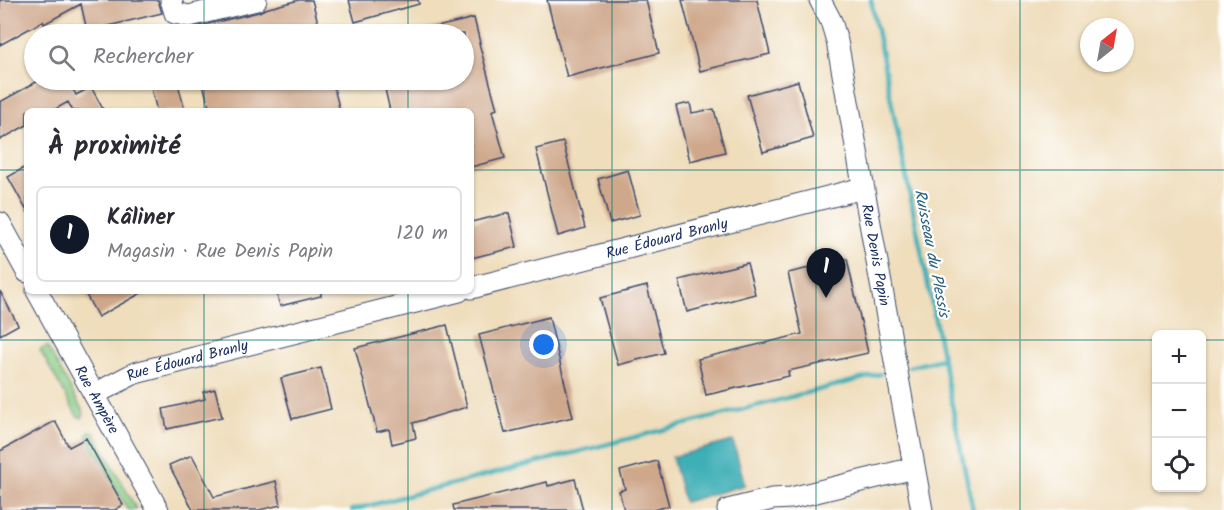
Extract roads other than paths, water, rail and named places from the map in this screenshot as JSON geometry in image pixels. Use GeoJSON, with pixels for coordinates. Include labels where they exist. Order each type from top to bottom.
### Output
{"type":"FeatureCollection","features":[{"type":"Feature","properties":{"kind":"street"},"geometry":{"type":"LineString","coordinates":[[171,0],[175,13],[189,16],[256,0]]}},
{"type":"Feature","properties":{"kind":"street","name":"Rue Denis Papin"},"geometry":{"type":"LineString","coordinates":[[820,1],[831,21],[837,41],[922,510]]}},
{"type":"Feature","properties":{"kind":"street","name":"Rue Édouard Branly"},"geometry":{"type":"LineString","coordinates":[[474,287],[863,188]]}},
{"type":"Feature","properties":{"kind":"street"},"geometry":{"type":"LineString","coordinates":[[0,223],[24,267]]}},
{"type":"Feature","properties":{"kind":"street","name":"Rue Ampère"},"geometry":{"type":"LineString","coordinates":[[39,294],[158,510]]}},
{"type":"Feature","properties":{"kind":"street","name":"Rue Édouard Branly"},"geometry":{"type":"LineString","coordinates":[[95,393],[135,373],[447,294]]}},
{"type":"Feature","properties":{"kind":"street"},"geometry":{"type":"LineString","coordinates":[[728,510],[772,499],[791,498],[915,474]]}},
{"type":"Feature","properties":{"kind":"street"},"geometry":{"type":"LineString","coordinates":[[803,510],[915,474]]}},
{"type":"Feature","properties":{"kind":"water"},"geometry":{"type":"Polygon","coordinates":[[[733,441],[745,485],[684,502],[672,457],[733,441]]]}},
{"type":"Feature","properties":{"kind":"waterway","name":"Ruisseau du Plessis"},"geometry":{"type":"LineString","coordinates":[[871,0],[973,510]]}},
{"type":"Feature","properties":{"kind":"waterway"},"geometry":{"type":"LineString","coordinates":[[909,367],[942,359]]}},
{"type":"Feature","properties":{"kind":"waterway"},"geometry":{"type":"LineString","coordinates":[[352,510],[880,374]]}},
{"type":"Feature","properties":{"kind":"place","name":"Kâliner"},"geometry":{"type":"Point","coordinates":[826,298]}}]}
